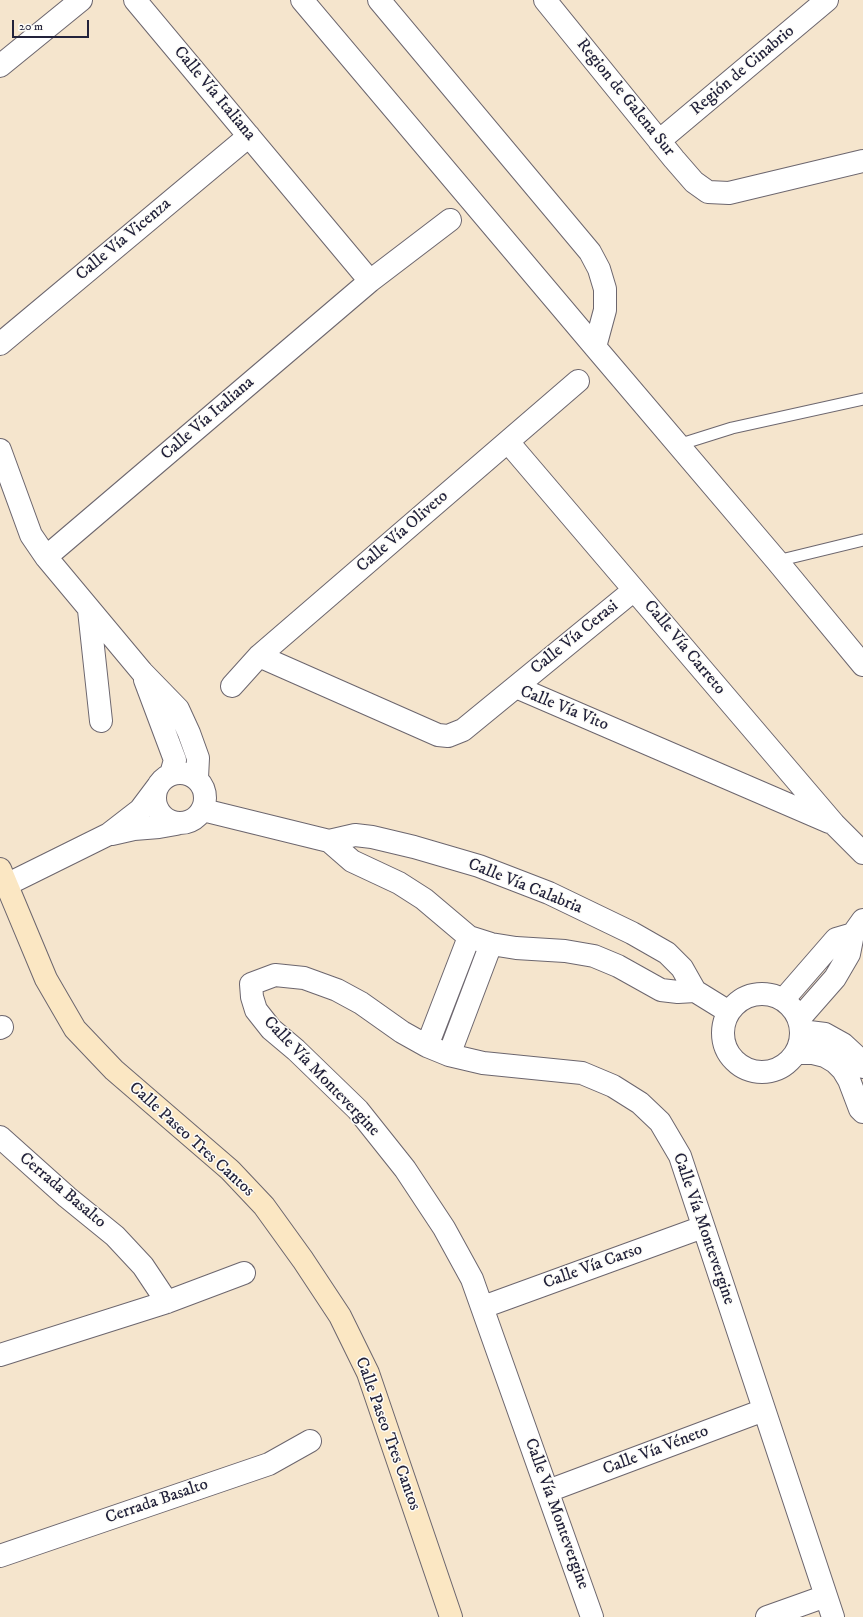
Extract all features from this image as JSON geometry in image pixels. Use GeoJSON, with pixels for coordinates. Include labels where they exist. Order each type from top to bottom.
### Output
{"type":"FeatureCollection","features":[{"type":"Feature","properties":{"kind":"street"},"geometry":{"type":"LineString","coordinates":[[0,66],[81,0]]}},
{"type":"Feature","properties":{"kind":"street","name":"Calle Vía Italiana"},"geometry":{"type":"LineString","coordinates":[[135,0],[370,281]]}},
{"type":"Feature","properties":{"kind":"street"},"geometry":{"type":"LineString","coordinates":[[302,0],[595,348],[777,561],[863,665]]}},
{"type":"Feature","properties":{"kind":"street"},"geometry":{"type":"LineString","coordinates":[[379,0],[590,252],[599,269],[605,288],[605,310],[595,348]]}},
{"type":"Feature","properties":{"kind":"street","name":"Region de Galena Sur"},"geometry":{"type":"LineString","coordinates":[[545,0],[659,141],[694,182],[708,192],[728,193],[863,161]]}},
{"type":"Feature","properties":{"kind":"street","name":"Región de Cinabrio"},"geometry":{"type":"LineString","coordinates":[[659,141],[827,0]]}},
{"type":"Feature","properties":{"kind":"street","name":"Calle Vía Vicenza"},"geometry":{"type":"LineString","coordinates":[[0,344],[249,136]]}},
{"type":"Feature","properties":{"kind":"street","name":"Calle Vía Italiana"},"geometry":{"type":"LineString","coordinates":[[46,557],[370,281],[450,220]]}},
{"type":"Feature","properties":{"kind":"street","name":"Calle Vía Oliveto"},"geometry":{"type":"LineString","coordinates":[[232,686],[259,656],[578,381]]}},
{"type":"Feature","properties":{"kind":"street","name":"Calle Vía Carreto"},"geometry":{"type":"LineString","coordinates":[[508,442],[834,824],[863,853]]}},
{"type":"Feature","properties":{"kind":"street"},"geometry":{"type":"LineString","coordinates":[[0,450],[30,535],[46,557],[142,672],[178,709],[198,758],[196,778]]}},
{"type":"Feature","properties":{"kind":"street","name":"Calle Vía Cerasi"},"geometry":{"type":"LineString","coordinates":[[516,687],[634,590]]}},
{"type":"Feature","properties":{"kind":"street"},"geometry":{"type":"LineString","coordinates":[[90,610],[101,721]]}},
{"type":"Feature","properties":{"kind":"street","name":"Calle Vía Vito"},"geometry":{"type":"LineString","coordinates":[[259,656],[438,735],[448,736],[463,730],[516,687],[834,824]]}},
{"type":"Feature","properties":{"kind":"street"},"geometry":{"type":"LineString","coordinates":[[142,672],[175,760],[165,780],[155,793],[155,801],[157,809],[168,821],[176,824]]}},
{"type":"Feature","properties":{"kind":"street"},"geometry":{"type":"LineString","coordinates":[[3,877],[109,834],[184,824],[192,821],[200,815],[205,805],[203,785],[189,774],[180,773],[165,780],[140,810],[109,834]]}},
{"type":"Feature","properties":{"kind":"street","name":"Calle Vía Calabria"},"geometry":{"type":"LineString","coordinates":[[203,810],[329,841],[352,860],[399,884],[424,899],[469,937],[491,944],[516,948],[565,950],[594,956],[618,966],[661,990],[678,992],[695,991]]}},
{"type":"Feature","properties":{"kind":"street","name":"Calle Vía Calabria"},"geometry":{"type":"LineString","coordinates":[[329,841],[355,835],[372,837],[414,847],[472,864],[549,893],[632,933],[667,953],[682,968],[695,991],[729,1012]]}},
{"type":"Feature","properties":{"kind":"street","name":"Calle Paseo Tres Cantos"},"geometry":{"type":"LineString","coordinates":[[3,877],[46,979],[75,1029],[114,1070],[230,1170],[264,1206],[303,1260],[340,1316],[368,1373],[451,1617]]}},
{"type":"Feature","properties":{"kind":"street"},"geometry":{"type":"LineString","coordinates":[[783,1000],[836,939],[858,927]]}},
{"type":"Feature","properties":{"kind":"street"},"geometry":{"type":"LineString","coordinates":[[800,1025],[835,978],[849,954],[858,927]]}},
{"type":"Feature","properties":{"kind":"street"},"geometry":{"type":"LineString","coordinates":[[618,966],[632,933]]}},
{"type":"Feature","properties":{"kind":"street"},"geometry":{"type":"LineString","coordinates":[[427,1046],[469,937]]}},
{"type":"Feature","properties":{"kind":"street"},"geometry":{"type":"LineString","coordinates":[[449,1055],[491,944]]}},
{"type":"Feature","properties":{"kind":"street","name":"Calle Vía Montevergine"},"geometry":{"type":"LineString","coordinates":[[592,1617],[472,1279],[444,1228],[405,1169],[358,1110],[302,1055],[271,1029],[256,1010],[252,997],[251,984],[275,975],[304,978],[336,990],[361,1003],[402,1032],[427,1046],[449,1055],[483,1063],[582,1073],[613,1086],[640,1102],[660,1122],[680,1156],[833,1617]]}},
{"type":"Feature","properties":{"kind":"street"},"geometry":{"type":"LineString","coordinates":[[764,994],[783,1000],[792,1008],[800,1025],[801,1041],[798,1053],[778,1070],[766,1073],[752,1072],[740,1066],[731,1057],[725,1045],[723,1032],[724,1024],[729,1012],[736,1003],[744,998],[754,995],[764,994]]}},
{"type":"Feature","properties":{"kind":"street"},"geometry":{"type":"LineString","coordinates":[[800,1025],[825,1034],[843,1044],[858,1058],[863,1067]]}},
{"type":"Feature","properties":{"kind":"street"},"geometry":{"type":"LineString","coordinates":[[798,1053],[813,1053],[825,1056],[835,1062],[843,1070],[849,1080],[860,1109],[863,1112]]}},
{"type":"Feature","properties":{"kind":"street","name":"Cerrada Basalto"},"geometry":{"type":"LineString","coordinates":[[0,1137],[67,1197],[115,1236],[143,1266],[167,1302]]}},
{"type":"Feature","properties":{"kind":"street","name":"Calle Vía Carso"},"geometry":{"type":"LineString","coordinates":[[483,1307],[703,1227]]}},
{"type":"Feature","properties":{"kind":"street"},"geometry":{"type":"LineString","coordinates":[[0,1355],[167,1302],[244,1272]]}},
{"type":"Feature","properties":{"kind":"street","name":"Calle Vía Véneto"},"geometry":{"type":"LineString","coordinates":[[548,1491],[764,1410]]}},
{"type":"Feature","properties":{"kind":"street","name":"Cerrada Basalto"},"geometry":{"type":"LineString","coordinates":[[0,1556],[269,1464],[310,1441]]}},
{"type":"Feature","properties":{"kind":"street"},"geometry":{"type":"LineString","coordinates":[[767,1617],[826,1596]]}},
{"type":"Feature","properties":{"kind":"lane"},"geometry":{"type":"LineString","coordinates":[[678,445],[732,428],[863,399]]}},
{"type":"Feature","properties":{"kind":"lane"},"geometry":{"type":"LineString","coordinates":[[777,561],[863,540]]}}]}
